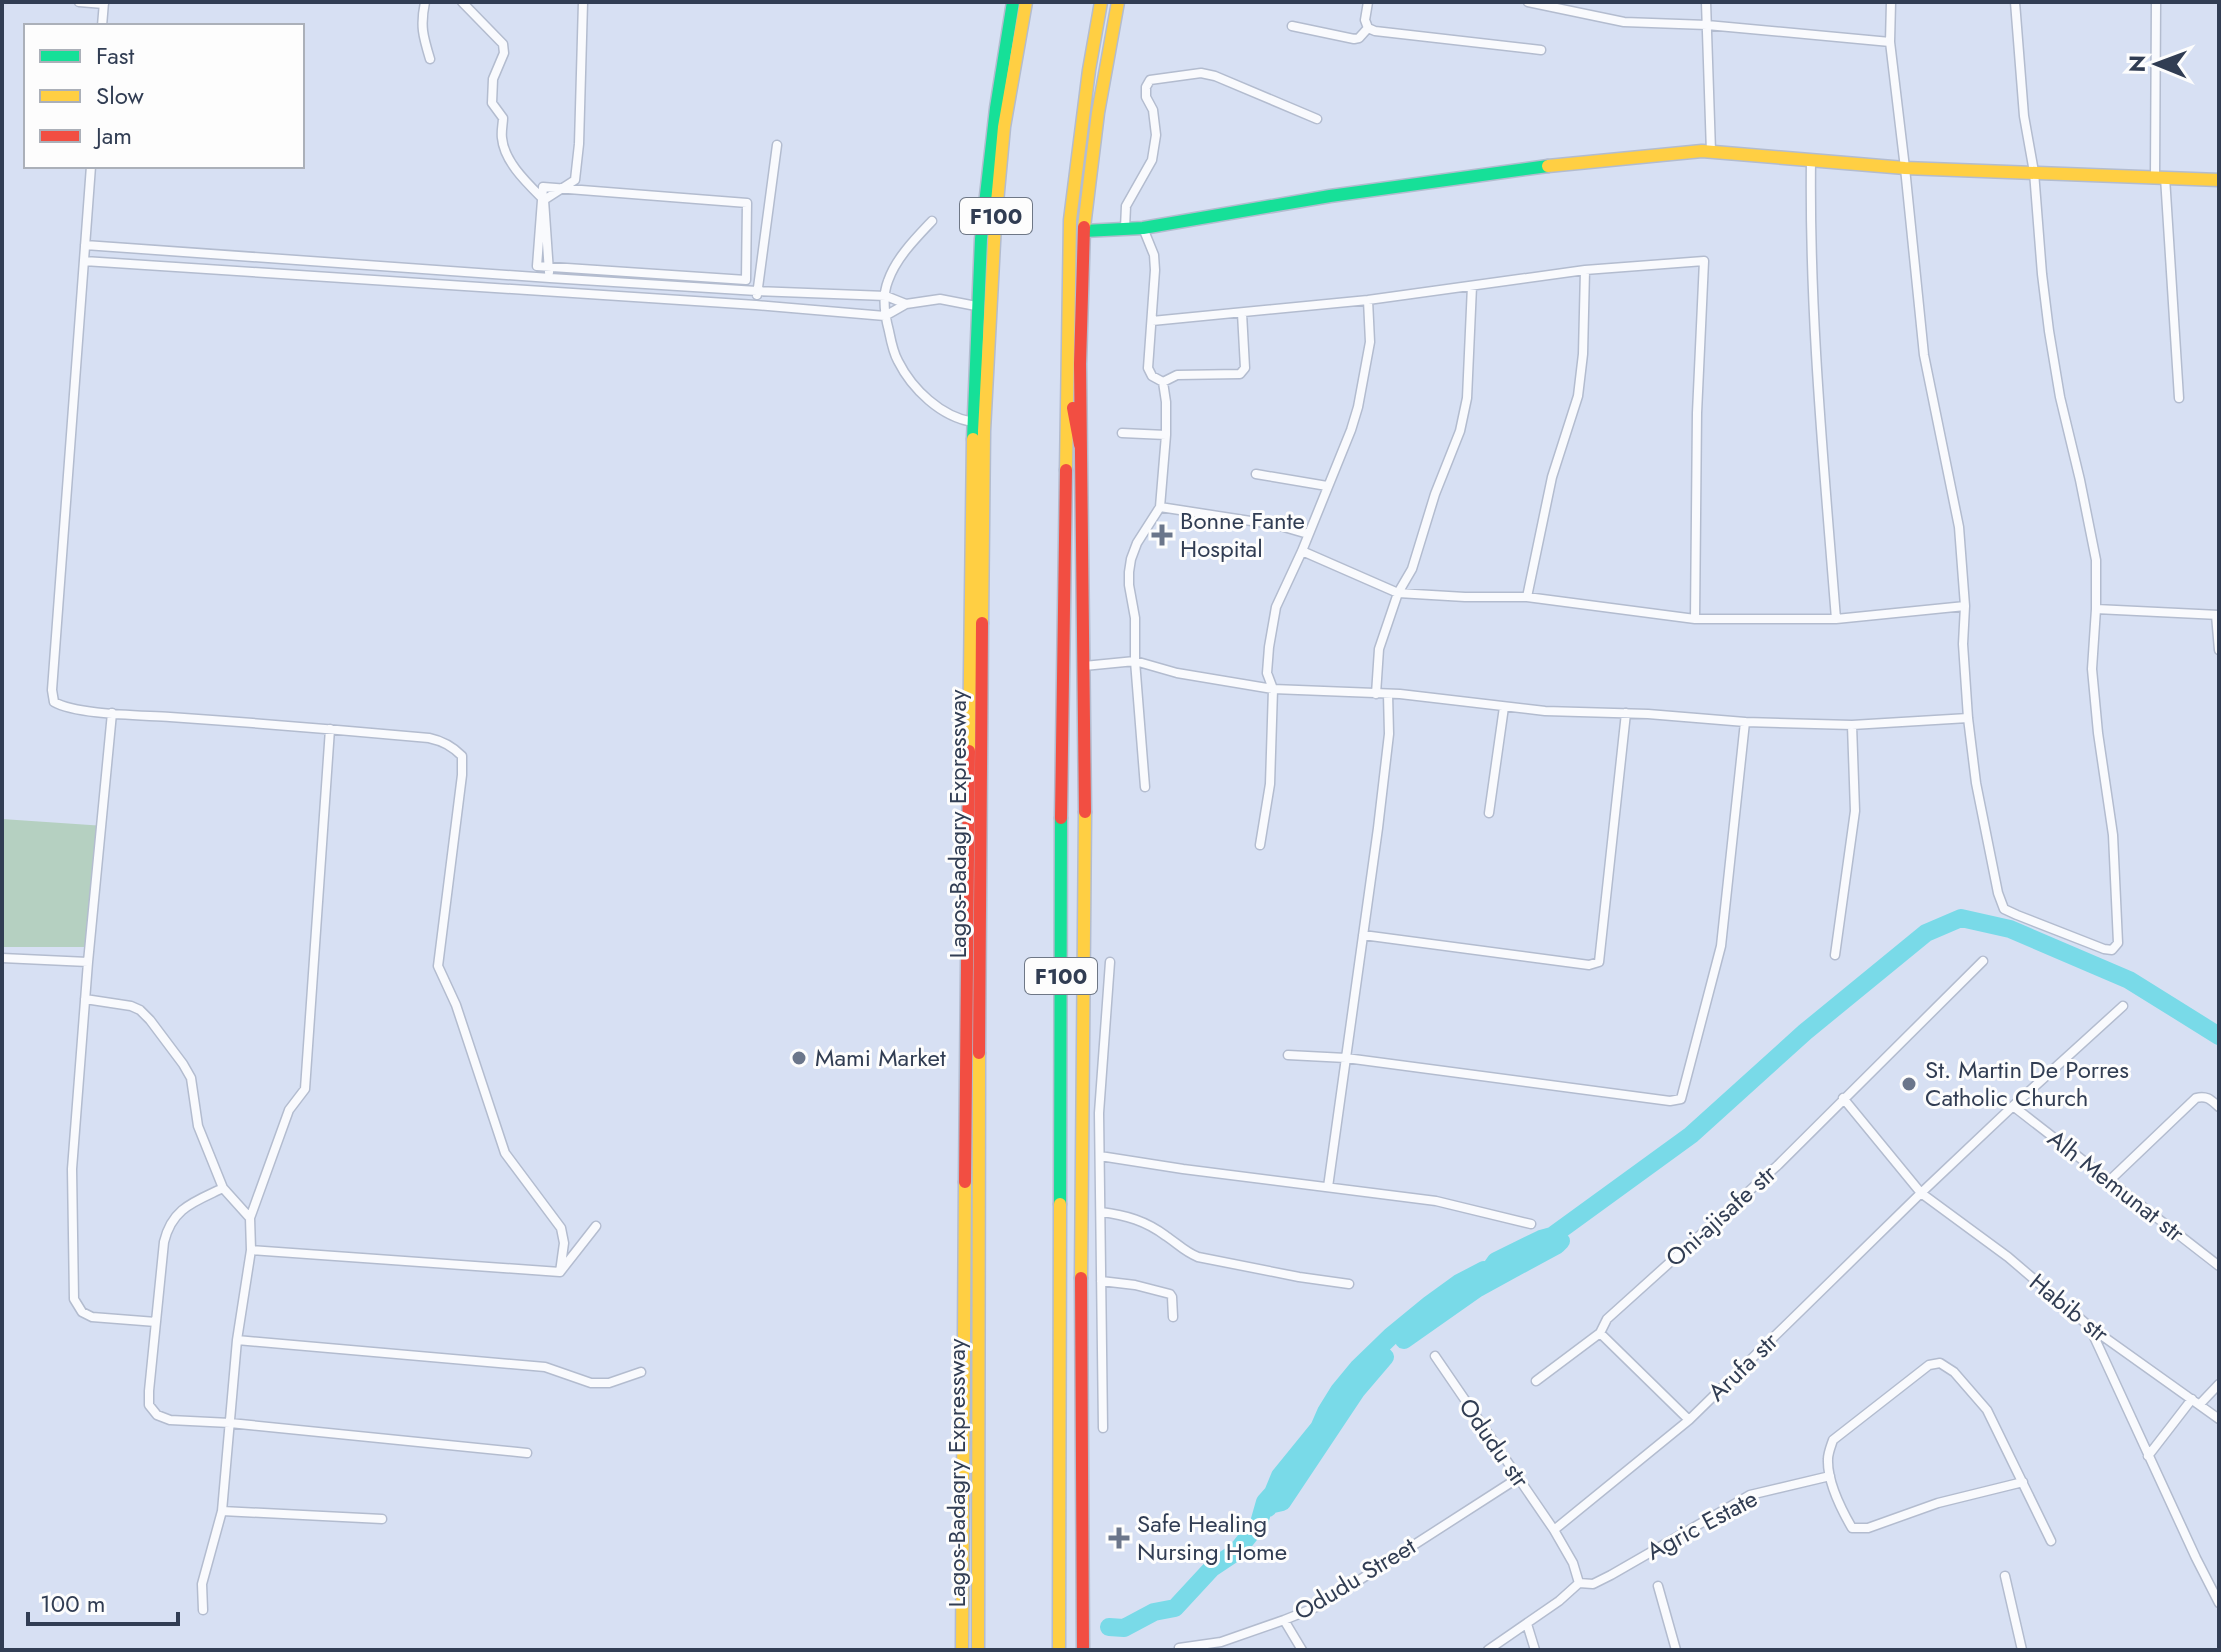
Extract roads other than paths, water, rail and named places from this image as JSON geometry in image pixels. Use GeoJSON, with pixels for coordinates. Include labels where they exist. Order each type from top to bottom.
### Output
{"type":"FeatureCollection","features":[{"type":"Feature","properties":{"kind":"main road","name":"Lagos-Badagry Expressway"},"geometry":{"type":"LineString","coordinates":[[962,1650],[965,1130],[976,306],[996,108],[1013,2]]}},
{"type":"Feature","properties":{"kind":"main road","name":"Lagos-Badagry Expressway"},"geometry":{"type":"LineString","coordinates":[[978,1650],[984,431],[995,224],[1003,141],[1026,2]]}},
{"type":"Feature","properties":{"kind":"main road","name":"F100"},"geometry":{"type":"LineString","coordinates":[[1059,1650],[1061,835],[1070,220],[1101,2]]}},
{"type":"Feature","properties":{"kind":"main road"},"geometry":{"type":"LineString","coordinates":[[1083,1650],[1080,1323],[1085,794],[1080,445],[1084,231],[1098,113],[1118,2]]}},
{"type":"Feature","properties":{"kind":"main road"},"geometry":{"type":"LineString","coordinates":[[1084,231],[1143,228],[1306,199],[1593,161],[1711,152],[1905,168],[2219,180]]}},
{"type":"Feature","properties":{"kind":"main road"},"geometry":{"type":"LineString","coordinates":[[1069,302],[1073,409],[1080,445]]}},
{"type":"Feature","properties":{"kind":"street"},"geometry":{"type":"LineString","coordinates":[[79,2],[104,3],[102,24]]}},
{"type":"Feature","properties":{"kind":"street"},"geometry":{"type":"LineString","coordinates":[[425,2],[421,24],[430,59]]}},
{"type":"Feature","properties":{"kind":"street"},"geometry":{"type":"LineString","coordinates":[[462,2],[503,44],[504,53],[493,79],[492,103],[503,118],[502,140],[511,162],[544,200],[550,278]]}},
{"type":"Feature","properties":{"kind":"street"},"geometry":{"type":"LineString","coordinates":[[544,200],[575,180],[583,2]]}},
{"type":"Feature","properties":{"kind":"street"},"geometry":{"type":"LineString","coordinates":[[1368,2],[1365,20],[1368,28],[1375,31],[1541,50]]}},
{"type":"Feature","properties":{"kind":"street"},"geometry":{"type":"LineString","coordinates":[[1528,2],[1624,22],[1707,25],[1890,42]]}},
{"type":"Feature","properties":{"kind":"street"},"geometry":{"type":"LineString","coordinates":[[1706,2],[1711,152]]}},
{"type":"Feature","properties":{"kind":"street"},"geometry":{"type":"LineString","coordinates":[[1891,2],[1890,42],[1924,355],[1959,527],[1968,718],[1976,783],[1998,893],[2004,909],[2112,950],[2118,943],[2113,835],[2092,669],[2096,560],[2060,397],[2049,331],[2034,172],[2024,116],[2015,2]]}},
{"type":"Feature","properties":{"kind":"street"},"geometry":{"type":"LineString","coordinates":[[2156,2],[2160,177],[2179,398]]}},
{"type":"Feature","properties":{"kind":"street"},"geometry":{"type":"LineString","coordinates":[[1292,26],[1354,39],[1368,28]]}},
{"type":"Feature","properties":{"kind":"street"},"geometry":{"type":"LineString","coordinates":[[1125,228],[1126,206],[1152,160],[1156,135],[1153,110],[1146,97],[1150,80],[1201,73],[1215,76],[1317,119]]}},
{"type":"Feature","properties":{"kind":"street"},"geometry":{"type":"LineString","coordinates":[[756,305],[777,145]]}},
{"type":"Feature","properties":{"kind":"street"},"geometry":{"type":"LineString","coordinates":[[1811,160],[1816,365],[1836,619]]}},
{"type":"Feature","properties":{"kind":"street"},"geometry":{"type":"LineString","coordinates":[[91,168],[52,690],[54,702],[64,708],[112,713],[330,729],[442,741],[462,756],[438,966],[456,1005],[505,1153],[561,1228],[564,1243],[560,1272]]}},
{"type":"Feature","properties":{"kind":"street"},"geometry":{"type":"LineString","coordinates":[[543,187],[747,203],[746,280],[537,266],[543,187]]}},
{"type":"Feature","properties":{"kind":"street"},"geometry":{"type":"LineString","coordinates":[[932,221],[899,260],[887,283],[885,316],[896,358],[923,395],[960,420],[973,422]]}},
{"type":"Feature","properties":{"kind":"street"},"geometry":{"type":"LineString","coordinates":[[1143,228],[1154,255],[1155,270],[1148,368],[1152,376],[1163,382]]}},
{"type":"Feature","properties":{"kind":"street"},"geometry":{"type":"LineString","coordinates":[[85,245],[550,278],[886,296],[906,304]]}},
{"type":"Feature","properties":{"kind":"street"},"geometry":{"type":"LineString","coordinates":[[1152,321],[1368,300],[1585,270],[1701,260],[1705,264],[1697,413],[1695,619]]}},
{"type":"Feature","properties":{"kind":"street"},"geometry":{"type":"LineString","coordinates":[[84,261],[885,316],[906,304],[940,299],[976,306]]}},
{"type":"Feature","properties":{"kind":"street"},"geometry":{"type":"LineString","coordinates":[[1527,597],[1552,477],[1578,396],[1583,354],[1585,270]]}},
{"type":"Feature","properties":{"kind":"street"},"geometry":{"type":"LineString","coordinates":[[1376,694],[1379,649],[1398,593],[1412,569],[1435,494],[1460,431],[1467,398],[1472,286]]}},
{"type":"Feature","properties":{"kind":"street"},"geometry":{"type":"LineString","coordinates":[[1260,845],[1270,784],[1273,689],[1267,673],[1276,607],[1351,430],[1365,377],[1370,342],[1368,300]]}},
{"type":"Feature","properties":{"kind":"street"},"geometry":{"type":"LineString","coordinates":[[1163,382],[1177,375],[1240,374],[1245,368],[1242,313]]}},
{"type":"Feature","properties":{"kind":"street"},"geometry":{"type":"LineString","coordinates":[[1145,787],[1135,661],[1135,618],[1129,585],[1131,559],[1137,543],[1160,507],[1166,435],[1163,382]]}},
{"type":"Feature","properties":{"kind":"street"},"geometry":{"type":"LineString","coordinates":[[1122,433],[1166,435]]}},
{"type":"Feature","properties":{"kind":"street"},"geometry":{"type":"LineString","coordinates":[[1256,474],[1327,486]]}},
{"type":"Feature","properties":{"kind":"street"},"geometry":{"type":"LineString","coordinates":[[1160,507],[1277,525],[1308,534]]}},
{"type":"Feature","properties":{"kind":"street"},"geometry":{"type":"LineString","coordinates":[[1302,551],[1398,593],[1527,597],[1695,619],[1836,619],[1965,606]]}},
{"type":"Feature","properties":{"kind":"street"},"geometry":{"type":"LineString","coordinates":[[2096,609],[2218,615],[2219,650]]}},
{"type":"Feature","properties":{"kind":"street"},"geometry":{"type":"LineString","coordinates":[[1084,666],[1135,661],[1177,673],[1273,689],[1388,694],[1545,711],[1852,725],[1968,718]]}},
{"type":"Feature","properties":{"kind":"street"},"geometry":{"type":"LineString","coordinates":[[1328,1187],[1389,734],[1388,694]]}},
{"type":"Feature","properties":{"kind":"street"},"geometry":{"type":"LineString","coordinates":[[1489,813],[1504,707]]}},
{"type":"Feature","properties":{"kind":"street"},"geometry":{"type":"LineString","coordinates":[[112,713],[72,1169],[74,1299],[82,1312],[92,1317],[156,1322]]}},
{"type":"Feature","properties":{"kind":"street"},"geometry":{"type":"LineString","coordinates":[[1363,935],[1589,965],[1599,962],[1626,713]]}},
{"type":"Feature","properties":{"kind":"street"},"geometry":{"type":"LineString","coordinates":[[1288,1055],[1346,1058],[1670,1101],[1681,1099],[1721,946],[1745,722]]}},
{"type":"Feature","properties":{"kind":"street"},"geometry":{"type":"LineString","coordinates":[[1835,955],[1855,811],[1852,725]]}},
{"type":"Feature","properties":{"kind":"street"},"geometry":{"type":"LineString","coordinates":[[203,1610],[202,1584],[222,1511],[237,1340],[251,1250],[250,1218],[289,1110],[305,1089],[330,729]]}},
{"type":"Feature","properties":{"kind":"street"},"geometry":{"type":"LineString","coordinates":[[2,958],[88,962]]}},
{"type":"Feature","properties":{"kind":"street","name":"Oni-ajisafe str"},"geometry":{"type":"LineString","coordinates":[[1536,1381],[1600,1333],[1607,1319],[1778,1165],[1983,961]]}},
{"type":"Feature","properties":{"kind":"street"},"geometry":{"type":"LineString","coordinates":[[1103,1428],[1099,1113],[1110,962]]}},
{"type":"Feature","properties":{"kind":"street"},"geometry":{"type":"LineString","coordinates":[[85,999],[131,1006],[150,1020],[183,1064],[194,1088],[198,1126],[223,1188],[250,1218]]}},
{"type":"Feature","properties":{"kind":"street"},"geometry":{"type":"LineString","coordinates":[[1843,1098],[1921,1193],[2123,1006]]}},
{"type":"Feature","properties":{"kind":"street"},"geometry":{"type":"LineString","coordinates":[[2109,1181],[2196,1098],[2209,1098],[2219,1107]]}},
{"type":"Feature","properties":{"kind":"street","name":"Alh Memunat str"},"geometry":{"type":"LineString","coordinates":[[2013,1106],[2219,1266]]}},
{"type":"Feature","properties":{"kind":"street"},"geometry":{"type":"LineString","coordinates":[[1100,1156],[1436,1201],[1531,1224]]}},
{"type":"Feature","properties":{"kind":"street"},"geometry":{"type":"LineString","coordinates":[[223,1188],[178,1212],[167,1226],[149,1405],[157,1415],[170,1420],[230,1423],[527,1453]]}},
{"type":"Feature","properties":{"kind":"street","name":"Habib str"},"geometry":{"type":"LineString","coordinates":[[1921,1193],[2008,1257],[2090,1327],[2219,1419]]}},
{"type":"Feature","properties":{"kind":"street","name":"Arufa str"},"geometry":{"type":"LineString","coordinates":[[1554,1530],[1689,1420],[1921,1193]]}},
{"type":"Feature","properties":{"kind":"street"},"geometry":{"type":"LineString","coordinates":[[1101,1212],[1126,1215],[1145,1223],[1187,1253],[1198,1257],[1349,1284]]}},
{"type":"Feature","properties":{"kind":"street"},"geometry":{"type":"LineString","coordinates":[[560,1272],[596,1226]]}},
{"type":"Feature","properties":{"kind":"street"},"geometry":{"type":"LineString","coordinates":[[251,1250],[560,1272]]}},
{"type":"Feature","properties":{"kind":"street"},"geometry":{"type":"LineString","coordinates":[[1101,1281],[1170,1294],[1173,1317]]}},
{"type":"Feature","properties":{"kind":"street"},"geometry":{"type":"LineString","coordinates":[[2090,1327],[2219,1603]]}},
{"type":"Feature","properties":{"kind":"street"},"geometry":{"type":"LineString","coordinates":[[1600,1333],[1689,1420]]}},
{"type":"Feature","properties":{"kind":"street"},"geometry":{"type":"LineString","coordinates":[[237,1340],[545,1367],[591,1383],[609,1383],[641,1372]]}},
{"type":"Feature","properties":{"kind":"street","name":"Odudu str"},"geometry":{"type":"LineString","coordinates":[[1435,1356],[1554,1530],[1573,1563],[1579,1583]]}},
{"type":"Feature","properties":{"kind":"street"},"geometry":{"type":"LineString","coordinates":[[2023,1482],[1938,1503],[1868,1528],[1852,1528],[1830,1476],[1827,1457],[1833,1440],[1929,1365],[1940,1363],[1954,1372],[1987,1410],[2023,1482],[2051,1541]]}},
{"type":"Feature","properties":{"kind":"street"},"geometry":{"type":"LineString","coordinates":[[2148,1456],[2196,1401],[2219,1384]]}},
{"type":"Feature","properties":{"kind":"street","name":"Agric Estate"},"geometry":{"type":"LineString","coordinates":[[1579,1583],[1593,1584],[1611,1575],[1750,1495],[1830,1476]]}},
{"type":"Feature","properties":{"kind":"street","name":"Odudu Street"},"geometry":{"type":"LineString","coordinates":[[1179,1648],[1221,1642],[1319,1606],[1518,1478]]}},
{"type":"Feature","properties":{"kind":"street"},"geometry":{"type":"LineString","coordinates":[[222,1511],[382,1519]]}},
{"type":"Feature","properties":{"kind":"street"},"geometry":{"type":"LineString","coordinates":[[2005,1576],[2022,1650]]}},
{"type":"Feature","properties":{"kind":"street"},"geometry":{"type":"LineString","coordinates":[[1488,1650],[1559,1601],[1579,1583]]}},
{"type":"Feature","properties":{"kind":"street"},"geometry":{"type":"LineString","coordinates":[[1658,1586],[1676,1650]]}},
{"type":"Feature","properties":{"kind":"street"},"geometry":{"type":"LineString","coordinates":[[1284,1620],[1302,1650]]}},
{"type":"Feature","properties":{"kind":"street"},"geometry":{"type":"LineString","coordinates":[[1527,1624],[1535,1650]]}},
{"type":"Feature","properties":{"kind":"waterway"},"geometry":{"type":"LineString","coordinates":[[1109,1627],[1124,1628],[1154,1612],[1175,1608],[1212,1568],[1236,1552],[1259,1523],[1265,1502],[1273,1493],[1280,1476],[1319,1428],[1339,1391],[1391,1336],[1459,1283],[1484,1270],[1489,1271],[1496,1261],[1552,1236],[1691,1135],[1805,1032],[1926,933],[1961,918],[2010,929],[2129,980],[2219,1036]]}},
{"type":"Feature","properties":{"kind":"waterway"},"geometry":{"type":"LineString","coordinates":[[1404,1340],[1478,1288],[1561,1241]]}},
{"type":"Feature","properties":{"kind":"waterway"},"geometry":{"type":"LineString","coordinates":[[1268,1508],[1282,1502],[1356,1391],[1385,1357]]}},
{"type":"Feature","properties":{"kind":"place","name":"Bonne Fante Hospital"},"geometry":{"type":"Point","coordinates":[1162,535]}},
{"type":"Feature","properties":{"kind":"place","name":"Mami Market"},"geometry":{"type":"Point","coordinates":[799,1058]}},
{"type":"Feature","properties":{"kind":"place","name":"St. Martin De Porres Catholic Church"},"geometry":{"type":"Point","coordinates":[1909,1084]}},
{"type":"Feature","properties":{"kind":"place","name":"Safe Healing Nursing Home"},"geometry":{"type":"Point","coordinates":[1119,1538]}}]}
